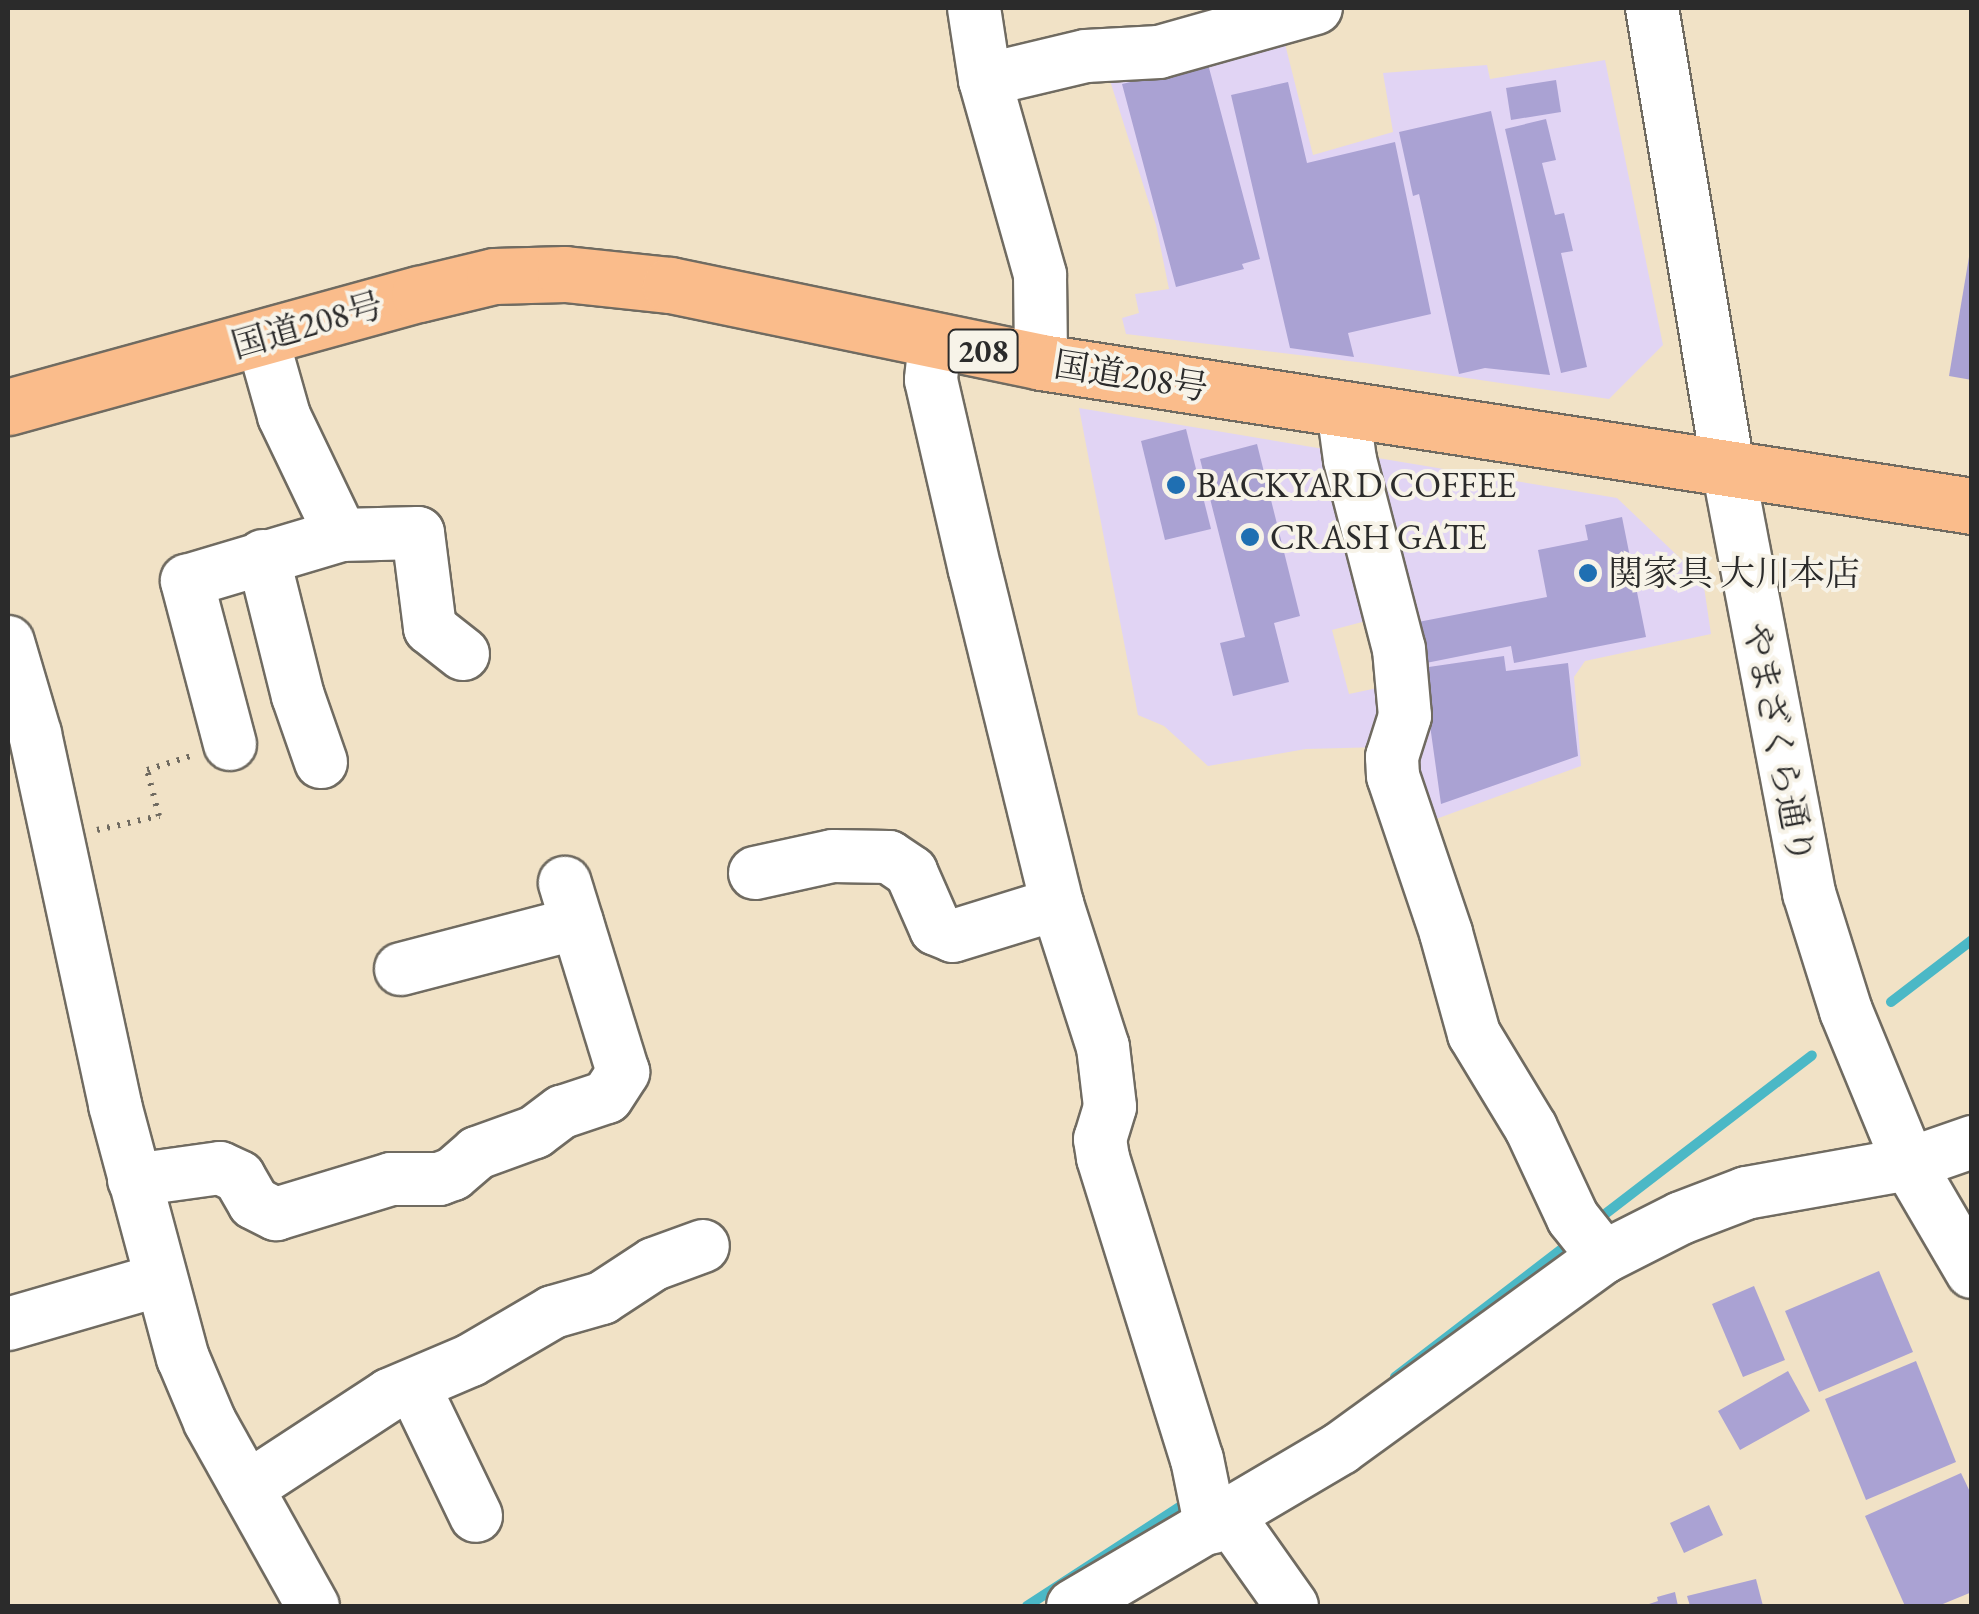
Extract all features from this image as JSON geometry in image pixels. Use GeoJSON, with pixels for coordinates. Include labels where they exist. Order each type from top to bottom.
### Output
{"type":"FeatureCollection","features":[{"type":"Feature","properties":{"kind":"highway","name":"国道208号"},"geometry":{"type":"LineString","coordinates":[[8,407],[494,276],[566,274],[670,285],[1041,362],[1972,506]]}},
{"type":"Feature","properties":{"kind":"street"},"geometry":{"type":"LineString","coordinates":[[974,8],[985,80],[1040,275],[1041,362]]}},
{"type":"Feature","properties":{"kind":"street"},"geometry":{"type":"LineString","coordinates":[[985,80],[1086,56],[1159,52],[1316,8]]}},
{"type":"Feature","properties":{"kind":"street","name":"やまざくら通り"},"geometry":{"type":"LineString","coordinates":[[1652,8],[1728,468],[1809,893],[1846,1011],[1908,1164],[1972,1272]]}},
{"type":"Feature","properties":{"kind":"street"},"geometry":{"type":"LineString","coordinates":[[262,338],[284,416],[341,535]]}},
{"type":"Feature","properties":{"kind":"street"},"geometry":{"type":"LineString","coordinates":[[935,340],[931,380],[1057,904],[1103,1047],[1110,1107],[1100,1139],[1103,1158],[1220,1522],[1284,1604]]}},
{"type":"Feature","properties":{"kind":"street"},"geometry":{"type":"LineString","coordinates":[[1343,409],[1350,460],[1399,649],[1404,716],[1392,757],[1393,776],[1446,933],[1474,1034],[1532,1128],[1572,1218],[1604,1257]]}},
{"type":"Feature","properties":{"kind":"street"},"geometry":{"type":"LineString","coordinates":[[230,744],[187,581],[341,535],[418,534],[430,628],[462,654]]}},
{"type":"Feature","properties":{"kind":"street"},"geometry":{"type":"LineString","coordinates":[[263,556],[298,696],[321,762]]}},
{"type":"Feature","properties":{"kind":"street"},"geometry":{"type":"LineString","coordinates":[[8,642],[35,734],[159,1280],[203,1406],[313,1606]]}},
{"type":"Feature","properties":{"kind":"street"},"geometry":{"type":"LineString","coordinates":[[755,873],[832,856],[890,856],[912,872],[936,929],[953,936],[1057,904]]}},
{"type":"Feature","properties":{"kind":"street"},"geometry":{"type":"LineString","coordinates":[[134,1180],[220,1168],[238,1177],[254,1202],[276,1214],[391,1179],[453,1174],[478,1153],[535,1132],[562,1112],[606,1097],[623,1072],[571,903],[401,969]]}},
{"type":"Feature","properties":{"kind":"street"},"geometry":{"type":"LineString","coordinates":[[1073,1606],[1341,1448],[1604,1257],[1680,1218],[1746,1192],[1908,1164],[1972,1142]]}},
{"type":"Feature","properties":{"kind":"street"},"geometry":{"type":"LineString","coordinates":[[247,1488],[389,1395],[472,1360],[553,1312],[602,1298],[654,1264],[702,1246]]}},
{"type":"Feature","properties":{"kind":"street"},"geometry":{"type":"LineString","coordinates":[[8,1324],[159,1280]]}},
{"type":"Feature","properties":{"kind":"street"},"geometry":{"type":"LineString","coordinates":[[414,1387],[476,1516]]}},
{"type":"Feature","properties":{"kind":"path"},"geometry":{"type":"LineString","coordinates":[[56,839],[159,816],[146,770],[230,744]]}},
{"type":"Feature","properties":{"kind":"shaded area"},"geometry":{"type":"Polygon","coordinates":[[[1281,28],[1313,155],[1393,132],[1383,73],[1487,65],[1490,79],[1605,60],[1663,345],[1609,399],[1365,363],[1126,334],[1122,318],[1139,313],[1135,294],[1169,289],[1156,225],[1106,68],[1281,28]]]}},
{"type":"Feature","properties":{"kind":"shaded area","name":"関家具 大川本店"},"geometry":{"type":"Polygon","coordinates":[[[1079,408],[1617,498],[1703,580],[1711,634],[1585,661],[1574,677],[1581,766],[1417,826],[1396,613],[1332,630],[1349,694],[1396,684],[1382,747],[1306,749],[1208,766],[1164,726],[1138,715],[1079,408]]]}},
{"type":"Feature","properties":{"kind":"building"},"geometry":{"type":"Polygon","coordinates":[[[1208,64],[1260,259],[1242,264],[1244,269],[1176,287],[1122,84],[1208,64]]]}},
{"type":"Feature","properties":{"kind":"building"},"geometry":{"type":"Polygon","coordinates":[[[1556,80],[1561,112],[1511,120],[1506,88],[1556,80]]]}},
{"type":"Feature","properties":{"kind":"building"},"geometry":{"type":"Polygon","coordinates":[[[1288,82],[1307,163],[1395,142],[1431,314],[1348,333],[1354,357],[1290,348],[1231,95],[1288,82]]]}},
{"type":"Feature","properties":{"kind":"building"},"geometry":{"type":"Polygon","coordinates":[[[1491,111],[1550,375],[1485,368],[1459,374],[1419,194],[1413,196],[1399,132],[1491,111]]]}},
{"type":"Feature","properties":{"kind":"building"},"geometry":{"type":"Polygon","coordinates":[[[1546,119],[1556,160],[1542,163],[1555,215],[1564,213],[1573,251],[1561,253],[1587,367],[1561,373],[1505,129],[1546,119]]]}},
{"type":"Feature","properties":{"kind":"building"},"geometry":{"type":"Polygon","coordinates":[[[1972,257],[1972,380],[1949,376],[1972,257]]]}},
{"type":"Feature","properties":{"kind":"building","name":"BACKYARD COFFEE"},"geometry":{"type":"Polygon","coordinates":[[[1186,429],[1211,529],[1165,540],[1141,441],[1186,429]]]}},
{"type":"Feature","properties":{"kind":"building","name":"CRASH GATE"},"geometry":{"type":"Polygon","coordinates":[[[1257,444],[1300,616],[1274,623],[1289,682],[1233,696],[1220,643],[1245,637],[1200,459],[1257,444]]]}},
{"type":"Feature","properties":{"kind":"building","name":"関家具 大川本店"},"geometry":{"type":"Polygon","coordinates":[[[1622,517],[1646,637],[1514,663],[1511,646],[1421,664],[1413,623],[1547,597],[1538,550],[1588,540],[1585,525],[1622,517]]]}},
{"type":"Feature","properties":{"kind":"building"},"geometry":{"type":"Polygon","coordinates":[[[1504,656],[1506,671],[1568,663],[1578,756],[1441,804],[1422,668],[1504,656]]]}},
{"type":"Feature","properties":{"kind":"building"},"geometry":{"type":"Polygon","coordinates":[[[1879,1271],[1913,1352],[1819,1392],[1785,1311],[1879,1271]]]}},
{"type":"Feature","properties":{"kind":"building"},"geometry":{"type":"Polygon","coordinates":[[[1754,1286],[1785,1360],[1743,1377],[1712,1304],[1754,1286]]]}},
{"type":"Feature","properties":{"kind":"building"},"geometry":{"type":"Polygon","coordinates":[[[1916,1361],[1956,1462],[1866,1500],[1825,1399],[1916,1361]]]}},
{"type":"Feature","properties":{"kind":"building"},"geometry":{"type":"Polygon","coordinates":[[[1788,1371],[1810,1411],[1740,1450],[1718,1411],[1788,1371]]]}},
{"type":"Feature","properties":{"kind":"building"},"geometry":{"type":"Polygon","coordinates":[[[1961,1473],[1972,1496],[1972,1592],[1938,1606],[1905,1606],[1865,1516],[1961,1473]]]}},
{"type":"Feature","properties":{"kind":"building"},"geometry":{"type":"Polygon","coordinates":[[[1709,1505],[1723,1535],[1684,1553],[1670,1523],[1709,1505]]]}},
{"type":"Feature","properties":{"kind":"building"},"geometry":{"type":"Polygon","coordinates":[[[1756,1579],[1763,1606],[1690,1606],[1687,1596],[1756,1579]]]}},
{"type":"Feature","properties":{"kind":"building"},"geometry":{"type":"Polygon","coordinates":[[[1675,1592],[1678,1606],[1643,1606],[1658,1601],[1657,1597],[1675,1592]]]}},
{"type":"Feature","properties":{"kind":"waterway"},"geometry":{"type":"LineString","coordinates":[[1891,1002],[1972,940]]}},
{"type":"Feature","properties":{"kind":"waterway"},"geometry":{"type":"LineString","coordinates":[[1596,1221],[1812,1055]]}},
{"type":"Feature","properties":{"kind":"waterway"},"geometry":{"type":"LineString","coordinates":[[1395,1377],[1572,1241]]}},
{"type":"Feature","properties":{"kind":"waterway"},"geometry":{"type":"LineString","coordinates":[[1027,1606],[1187,1502]]}},
{"type":"Feature","properties":{"kind":"place","name":"BACKYARD COFFEE"},"geometry":{"type":"Point","coordinates":[1176,485]}},
{"type":"Feature","properties":{"kind":"place","name":"CRASH GATE"},"geometry":{"type":"Point","coordinates":[1250,537]}},
{"type":"Feature","properties":{"kind":"place","name":"関家具 大川本店"},"geometry":{"type":"Point","coordinates":[1588,573]}}]}
